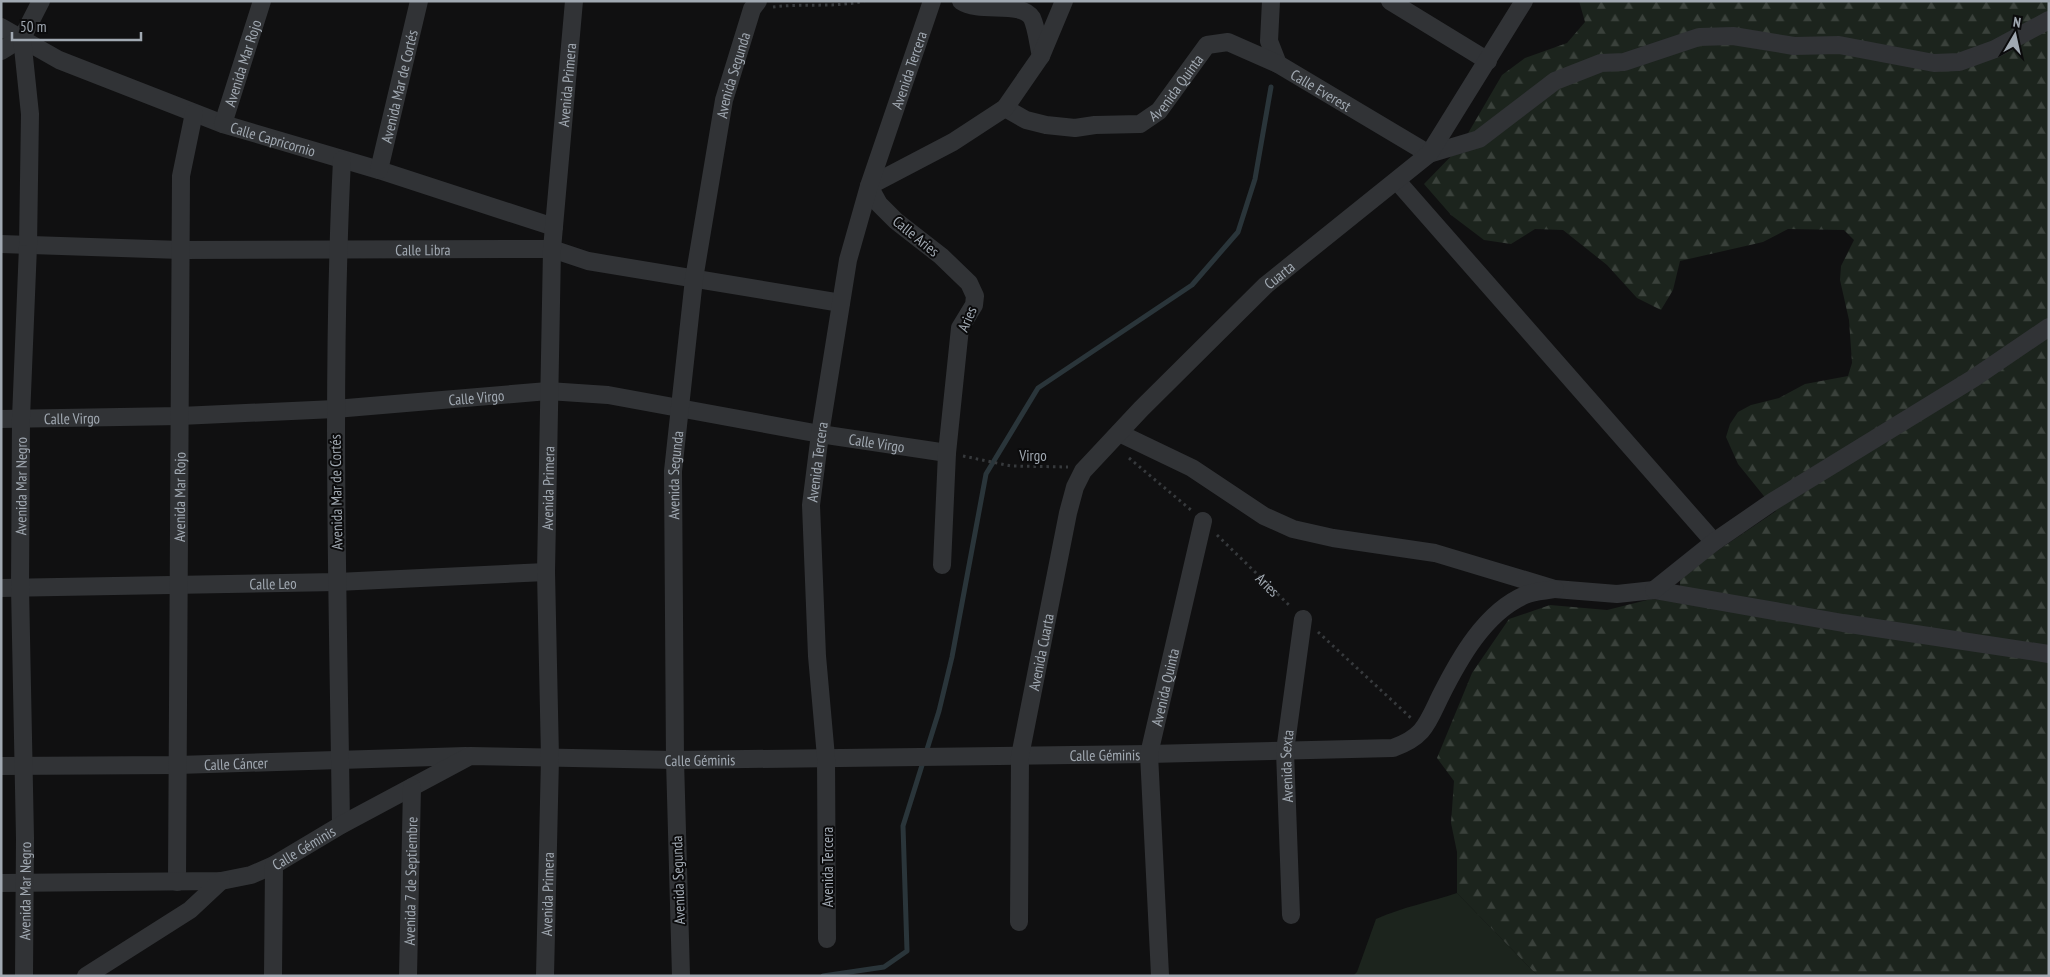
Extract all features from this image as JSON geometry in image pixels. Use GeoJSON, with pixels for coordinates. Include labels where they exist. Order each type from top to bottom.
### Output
{"type":"FeatureCollection","features":[{"type":"Feature","properties":{"kind":"street"},"geometry":{"type":"LineString","coordinates":[[1,51],[22,38],[41,1]]}},
{"type":"Feature","properties":{"kind":"street","name":"Avenida Mar Rojo"},"geometry":{"type":"LineString","coordinates":[[223,124],[262,1]]}},
{"type":"Feature","properties":{"kind":"street","name":"Avenida Mar de Cortés"},"geometry":{"type":"LineString","coordinates":[[378,170],[419,1]]}},
{"type":"Feature","properties":{"kind":"street","name":"Avenida Primera"},"geometry":{"type":"LineString","coordinates":[[545,976],[550,758],[546,572],[552,249],[574,1]]}},
{"type":"Feature","properties":{"kind":"street","name":"Avenida Tercera"},"geometry":{"type":"LineString","coordinates":[[827,939],[826,757],[817,656],[812,514],[820,434],[848,260],[869,186],[932,1]]}},
{"type":"Feature","properties":{"kind":"street"},"geometry":{"type":"LineString","coordinates":[[961,1],[968,6],[984,8],[1006,5],[1024,9],[1032,17],[1041,56]]}},
{"type":"Feature","properties":{"kind":"street"},"geometry":{"type":"LineString","coordinates":[[869,186],[953,142],[1005,108],[1041,56],[1064,1]]}},
{"type":"Feature","properties":{"kind":"street"},"geometry":{"type":"LineString","coordinates":[[1272,1],[1269,41],[1278,64]]}},
{"type":"Feature","properties":{"kind":"street"},"geometry":{"type":"LineString","coordinates":[[1390,1],[1488,60]]}},
{"type":"Feature","properties":{"kind":"street"},"geometry":{"type":"LineString","coordinates":[[1429,154],[1524,1]]}},
{"type":"Feature","properties":{"kind":"street","name":"Avenida Segunda"},"geometry":{"type":"LineString","coordinates":[[680,968],[675,760],[673,471],[694,279],[724,100],[755,5]]}},
{"type":"Feature","properties":{"kind":"street"},"geometry":{"type":"LineString","coordinates":[[1429,154],[1480,139],[1555,81],[1601,63],[1624,62],[1699,37],[1733,36],[1794,46],[1839,45],[1934,63],[1959,62],[1995,49],[2049,20]]}},
{"type":"Feature","properties":{"kind":"street","name":"Calle Capricornio"},"geometry":{"type":"LineString","coordinates":[[1,27],[60,60],[223,124],[378,170],[554,226]]}},
{"type":"Feature","properties":{"kind":"street","name":"Avenida Mar Negro"},"geometry":{"type":"LineString","coordinates":[[22,38],[30,114],[28,246],[21,418],[20,587],[25,882],[24,976]]}},
{"type":"Feature","properties":{"kind":"street","name":"Calle Everest"},"geometry":{"type":"LineString","coordinates":[[1207,45],[1228,42],[1278,64],[1429,154]]}},
{"type":"Feature","properties":{"kind":"street","name":"Avenida Quinta"},"geometry":{"type":"LineString","coordinates":[[1005,108],[1026,120],[1046,125],[1075,128],[1140,124],[1159,111],[1207,45]]}},
{"type":"Feature","properties":{"kind":"street","name":"Avenida Mar Rojo"},"geometry":{"type":"LineString","coordinates":[[177,882],[181,176],[194,113]]}},
{"type":"Feature","properties":{"kind":"street","name":"Cuarta"},"geometry":{"type":"LineString","coordinates":[[1141,409],[1266,285],[1429,154]]}},
{"type":"Feature","properties":{"kind":"street","name":"Avenida Mar de Cortés"},"geometry":{"type":"LineString","coordinates":[[341,826],[335,409],[337,250],[342,160]]}},
{"type":"Feature","properties":{"kind":"street"},"geometry":{"type":"LineString","coordinates":[[1397,181],[1714,542]]}},
{"type":"Feature","properties":{"kind":"street","name":"Calle Aries"},"geometry":{"type":"LineString","coordinates":[[869,186],[879,204],[896,221],[941,256],[969,282]]}},
{"type":"Feature","properties":{"kind":"street","name":"Calle Libra"},"geometry":{"type":"LineString","coordinates":[[1,244],[181,250],[552,249],[588,261],[841,303]]}},
{"type":"Feature","properties":{"kind":"street","name":"Aries"},"geometry":{"type":"LineString","coordinates":[[942,565],[947,453],[960,328],[974,305],[976,296],[969,282]]}},
{"type":"Feature","properties":{"kind":"street"},"geometry":{"type":"LineString","coordinates":[[1654,590],[1714,542],[1772,502],[1974,378],[2049,327]]}},
{"type":"Feature","properties":{"kind":"street","name":"Calle Virgo"},"geometry":{"type":"LineString","coordinates":[[1,418],[180,416],[335,409],[548,392],[608,395],[820,434],[947,453]]}},
{"type":"Feature","properties":{"kind":"street","name":"Avenida Cuarta"},"geometry":{"type":"LineString","coordinates":[[1020,922],[1020,756],[1068,513],[1075,487],[1083,471],[1141,409]]}},
{"type":"Feature","properties":{"kind":"street"},"geometry":{"type":"LineString","coordinates":[[1115,437],[1192,468],[1264,516],[1294,529],[1382,547],[1435,553],[1555,589],[1616,594],[1654,590],[1843,623],[2049,654]]}},
{"type":"Feature","properties":{"kind":"street","name":"Avenida Quinta"},"geometry":{"type":"LineString","coordinates":[[1160,975],[1149,754],[1203,521]]}},
{"type":"Feature","properties":{"kind":"street","name":"Calle Leo"},"geometry":{"type":"LineString","coordinates":[[1,588],[338,582],[546,572]]}},
{"type":"Feature","properties":{"kind":"street"},"geometry":{"type":"LineString","coordinates":[[1424,730],[1459,664],[1483,627],[1506,605],[1526,594],[1555,589]]}},
{"type":"Feature","properties":{"kind":"street","name":"Avenida Sexta"},"geometry":{"type":"LineString","coordinates":[[1291,915],[1285,751],[1303,619]]}},
{"type":"Feature","properties":{"kind":"street","name":"Calle Géminis"},"geometry":{"type":"LineString","coordinates":[[1,883],[222,881],[251,875],[274,865],[341,826],[470,756],[675,760],[1285,751],[1393,748],[1409,742],[1424,730]]}},
{"type":"Feature","properties":{"kind":"street","name":"Calle Cáncer"},"geometry":{"type":"LineString","coordinates":[[1,766],[178,765],[470,756]]}},
{"type":"Feature","properties":{"kind":"street","name":"Avenida 7 de Septiembre"},"geometry":{"type":"LineString","coordinates":[[408,976],[412,787]]}},
{"type":"Feature","properties":{"kind":"street"},"geometry":{"type":"LineString","coordinates":[[273,976],[274,865]]}},
{"type":"Feature","properties":{"kind":"street"},"geometry":{"type":"LineString","coordinates":[[86,976],[190,910],[222,881]]}},
{"type":"Feature","properties":{"kind":"path"},"geometry":{"type":"LineString","coordinates":[[755,5],[845,6],[864,1]]}},
{"type":"Feature","properties":{"kind":"path","name":"Aries"},"geometry":{"type":"LineString","coordinates":[[1115,437],[1303,619],[1424,730]]}},
{"type":"Feature","properties":{"kind":"path","name":"Virgo"},"geometry":{"type":"LineString","coordinates":[[984,460],[1011,466],[1062,466],[1083,471]]}},
{"type":"Feature","properties":{"kind":"green space"},"geometry":{"type":"Polygon","coordinates":[[[1579,1],[2049,1],[2049,976],[1538,976],[1457,893],[1457,852],[1451,823],[1454,781],[1437,758],[1472,673],[1509,619],[1550,605],[1607,610],[1651,599],[1680,601],[1680,576],[1776,511],[1738,464],[1726,437],[1730,424],[1738,412],[1751,405],[1779,398],[1805,384],[1848,376],[1852,363],[1849,320],[1840,280],[1841,266],[1854,240],[1844,230],[1788,229],[1763,242],[1680,261],[1673,290],[1661,310],[1637,298],[1607,265],[1563,230],[1535,229],[1511,244],[1484,240],[1451,215],[1424,184],[1460,147],[1502,75],[1525,58],[1567,43],[1585,22],[1579,1]]]}},
{"type":"Feature","properties":{"kind":"green space"},"geometry":{"type":"Polygon","coordinates":[[[1457,893],[1538,976],[1353,976],[1357,972],[1376,919],[1457,893]]]}},
{"type":"Feature","properties":{"kind":"waterway"},"geometry":{"type":"LineString","coordinates":[[823,976],[884,967],[907,951],[903,826],[939,711],[952,657],[986,474],[1038,388],[1192,285],[1238,232],[1255,179],[1271,87]]}}]}
